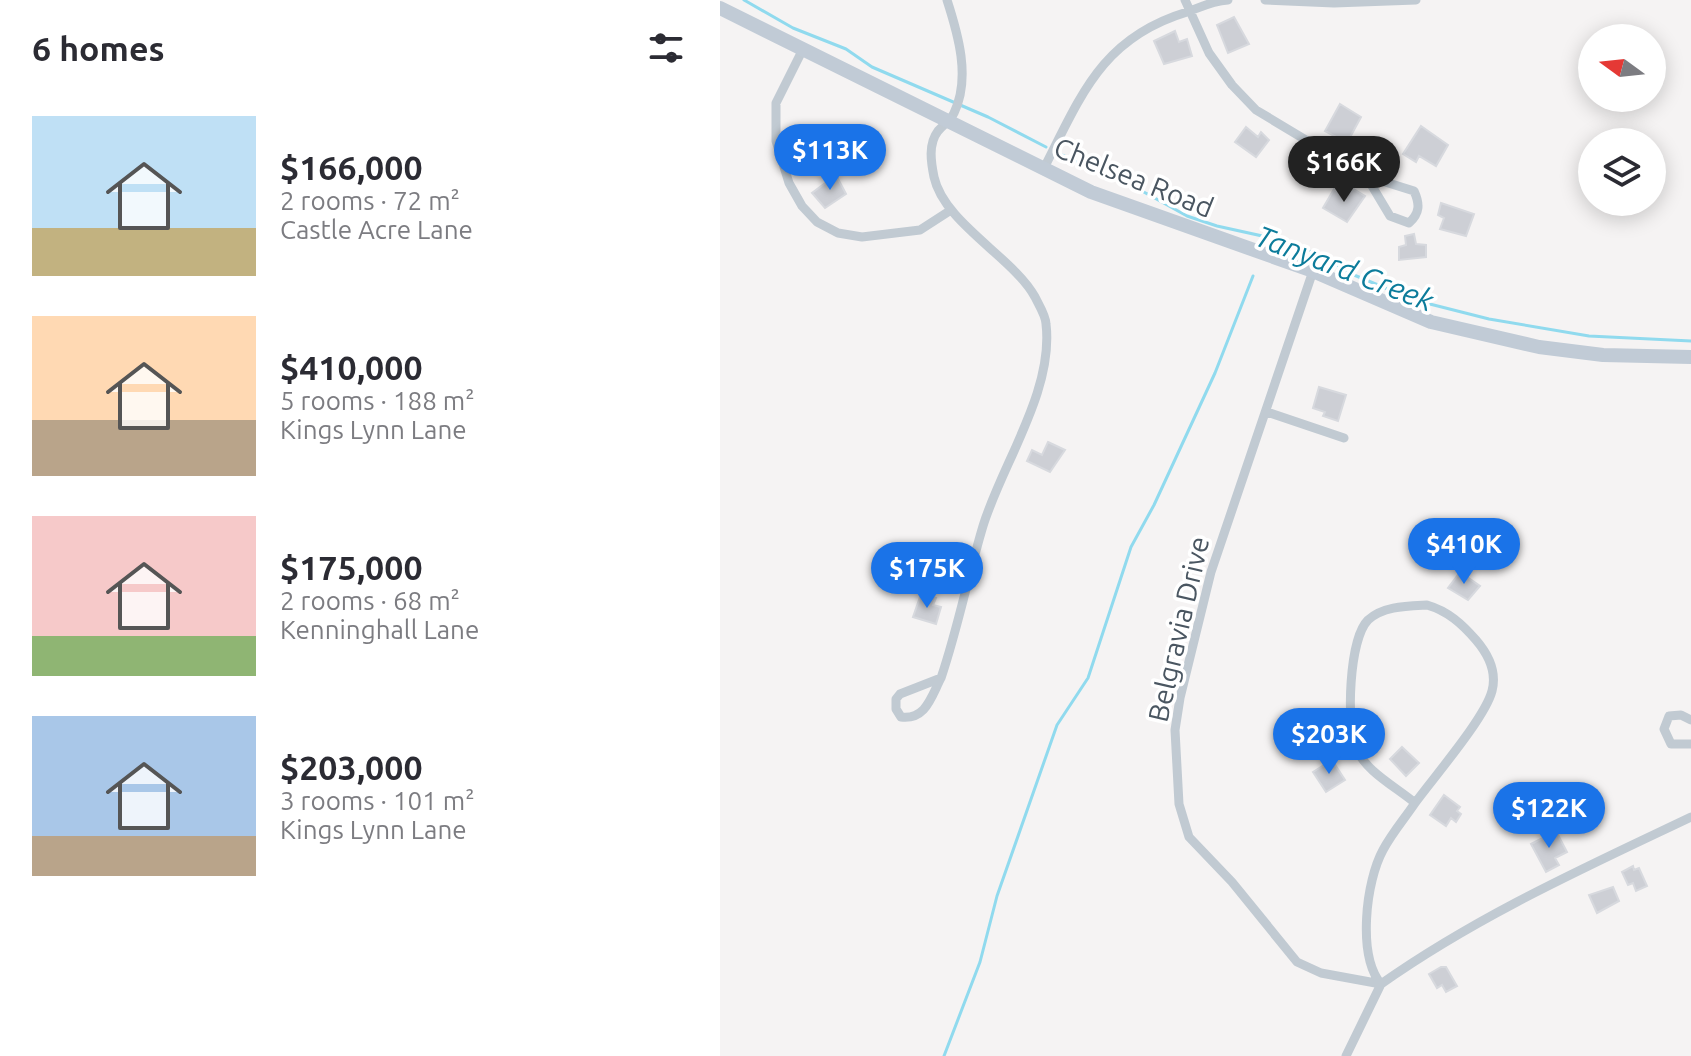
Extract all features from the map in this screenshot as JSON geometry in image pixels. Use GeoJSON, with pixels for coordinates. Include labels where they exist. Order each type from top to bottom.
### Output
{"type":"FeatureCollection","features":[{"type":"Feature","properties":{"kind":"street"},"geometry":{"type":"LineString","coordinates":[[941,678],[900,694],[896,699],[896,709],[901,717],[913,718],[921,714],[941,678],[996,486],[1019,439],[1038,386],[1047,322],[1033,293],[951,210],[935,182],[930,156],[935,134],[951,117],[962,84],[959,39],[947,0]]}},
{"type":"Feature","properties":{"kind":"street"},"geometry":{"type":"LineString","coordinates":[[1185,0],[1209,53],[1232,85],[1256,110],[1366,176],[1414,191],[1419,208],[1415,217],[1409,223],[1390,216],[1366,176]]}},
{"type":"Feature","properties":{"kind":"street"},"geometry":{"type":"LineString","coordinates":[[1043,170],[1088,85],[1135,33],[1166,17],[1213,1],[1228,0]]}},
{"type":"Feature","properties":{"kind":"street"},"geometry":{"type":"LineString","coordinates":[[1265,0],[1334,3],[1416,0]]}},
{"type":"Feature","properties":{"kind":"street","name":"Chelsea Road"},"geometry":{"type":"LineString","coordinates":[[720,8],[951,117],[1043,170],[1139,212],[1313,271],[1431,322],[1539,347],[1603,355],[1691,357]]}},
{"type":"Feature","properties":{"kind":"street"},"geometry":{"type":"LineString","coordinates":[[803,49],[776,103],[776,141],[789,183],[802,206],[817,222],[838,233],[862,237],[920,230],[951,210]]}},
{"type":"Feature","properties":{"kind":"street","name":"Belgravia Drive"},"geometry":{"type":"LineString","coordinates":[[1313,271],[1267,412],[1222,535],[1180,698],[1175,730],[1179,804],[1189,837],[1232,882],[1297,962],[1321,973],[1381,984]]}},
{"type":"Feature","properties":{"kind":"street"},"geometry":{"type":"LineString","coordinates":[[1267,412],[1344,438]]}},
{"type":"Feature","properties":{"kind":"street"},"geometry":{"type":"LineString","coordinates":[[1381,984],[1372,973],[1366,925],[1370,887],[1382,851],[1486,707],[1493,690],[1494,676],[1487,653],[1444,610],[1427,605],[1381,611],[1366,621],[1357,638],[1352,673],[1355,748],[1369,767],[1415,803]]}},
{"type":"Feature","properties":{"kind":"street"},"geometry":{"type":"LineString","coordinates":[[1691,720],[1681,715],[1669,716],[1664,729],[1671,744],[1691,744]]}},
{"type":"Feature","properties":{"kind":"street"},"geometry":{"type":"LineString","coordinates":[[1346,1056],[1381,984],[1427,952],[1505,909],[1691,817]]}},
{"type":"Feature","properties":{"kind":"building"},"geometry":{"type":"Polygon","coordinates":[[[1234,17],[1249,44],[1228,53],[1217,25],[1234,17]]]}},
{"type":"Feature","properties":{"kind":"building"},"geometry":{"type":"Polygon","coordinates":[[[1175,31],[1179,42],[1187,39],[1192,56],[1164,64],[1154,41],[1175,31]]]}},
{"type":"Feature","properties":{"kind":"building"},"geometry":{"type":"Polygon","coordinates":[[[1340,104],[1361,117],[1347,143],[1325,131],[1340,104]]]}},
{"type":"Feature","properties":{"kind":"building"},"geometry":{"type":"Polygon","coordinates":[[[1421,126],[1448,145],[1436,166],[1419,156],[1416,162],[1403,154],[1421,126]]]}},
{"type":"Feature","properties":{"kind":"building"},"geometry":{"type":"Polygon","coordinates":[[[1246,127],[1258,137],[1261,132],[1269,140],[1256,157],[1235,142],[1246,127]]]}},
{"type":"Feature","properties":{"kind":"building"},"geometry":{"type":"Polygon","coordinates":[[[836,175],[846,194],[825,208],[812,193],[836,175]]]}},
{"type":"Feature","properties":{"kind":"building"},"geometry":{"type":"Polygon","coordinates":[[[1352,188],[1365,196],[1347,222],[1323,208],[1334,189],[1347,196],[1352,188]]]}},
{"type":"Feature","properties":{"kind":"building"},"geometry":{"type":"Polygon","coordinates":[[[1441,203],[1474,214],[1466,236],[1440,229],[1444,218],[1438,215],[1441,203]]]}},
{"type":"Feature","properties":{"kind":"building"},"geometry":{"type":"Polygon","coordinates":[[[1414,234],[1416,244],[1426,245],[1426,257],[1399,260],[1399,247],[1406,245],[1405,236],[1414,234]]]}},
{"type":"Feature","properties":{"kind":"building"},"geometry":{"type":"Polygon","coordinates":[[[1319,387],[1346,395],[1338,421],[1323,416],[1325,412],[1313,408],[1319,387]]]}},
{"type":"Feature","properties":{"kind":"building"},"geometry":{"type":"Polygon","coordinates":[[[1048,442],[1065,450],[1050,472],[1027,461],[1032,450],[1042,455],[1048,442]]]}},
{"type":"Feature","properties":{"kind":"building"},"geometry":{"type":"Polygon","coordinates":[[[1460,572],[1480,586],[1468,600],[1448,588],[1460,572]]]}},
{"type":"Feature","properties":{"kind":"building"},"geometry":{"type":"Polygon","coordinates":[[[921,594],[936,598],[933,605],[941,607],[936,624],[913,617],[921,594]]]}},
{"type":"Feature","properties":{"kind":"building"},"geometry":{"type":"Polygon","coordinates":[[[1402,747],[1419,763],[1406,776],[1390,759],[1402,747]]]}},
{"type":"Feature","properties":{"kind":"building"},"geometry":{"type":"Polygon","coordinates":[[[1332,760],[1345,780],[1326,792],[1313,772],[1332,760]]]}},
{"type":"Feature","properties":{"kind":"building"},"geometry":{"type":"Polygon","coordinates":[[[1444,795],[1460,807],[1457,811],[1461,814],[1456,822],[1451,818],[1446,826],[1430,815],[1444,795]]]}},
{"type":"Feature","properties":{"kind":"building"},"geometry":{"type":"Polygon","coordinates":[[[1556,831],[1567,852],[1555,858],[1559,865],[1546,872],[1531,844],[1556,831]]]}},
{"type":"Feature","properties":{"kind":"building"},"geometry":{"type":"Polygon","coordinates":[[[1633,866],[1634,870],[1639,868],[1647,886],[1636,891],[1633,883],[1628,885],[1622,872],[1633,866]]]}},
{"type":"Feature","properties":{"kind":"building"},"geometry":{"type":"Polygon","coordinates":[[[1613,887],[1619,901],[1597,913],[1589,895],[1613,887]]]}},
{"type":"Feature","properties":{"kind":"building"},"geometry":{"type":"Polygon","coordinates":[[[1446,967],[1457,986],[1446,992],[1442,985],[1437,988],[1429,974],[1446,967]]]}},
{"type":"Feature","properties":{"kind":"waterway","name":"Tanyard Creek"},"geometry":{"type":"LineString","coordinates":[[744,0],[793,28],[846,49],[872,67],[988,117],[1046,147]]}},
{"type":"Feature","properties":{"kind":"waterway","name":"Tanyard Creek"},"geometry":{"type":"LineString","coordinates":[[1060,154],[1133,186],[1187,216],[1285,241],[1414,300],[1489,319],[1589,336],[1691,341]]}},
{"type":"Feature","properties":{"kind":"waterway"},"geometry":{"type":"LineString","coordinates":[[944,1056],[980,962],[997,896],[1057,725],[1088,678],[1131,547],[1154,505],[1215,373],[1253,276]]}}]}
